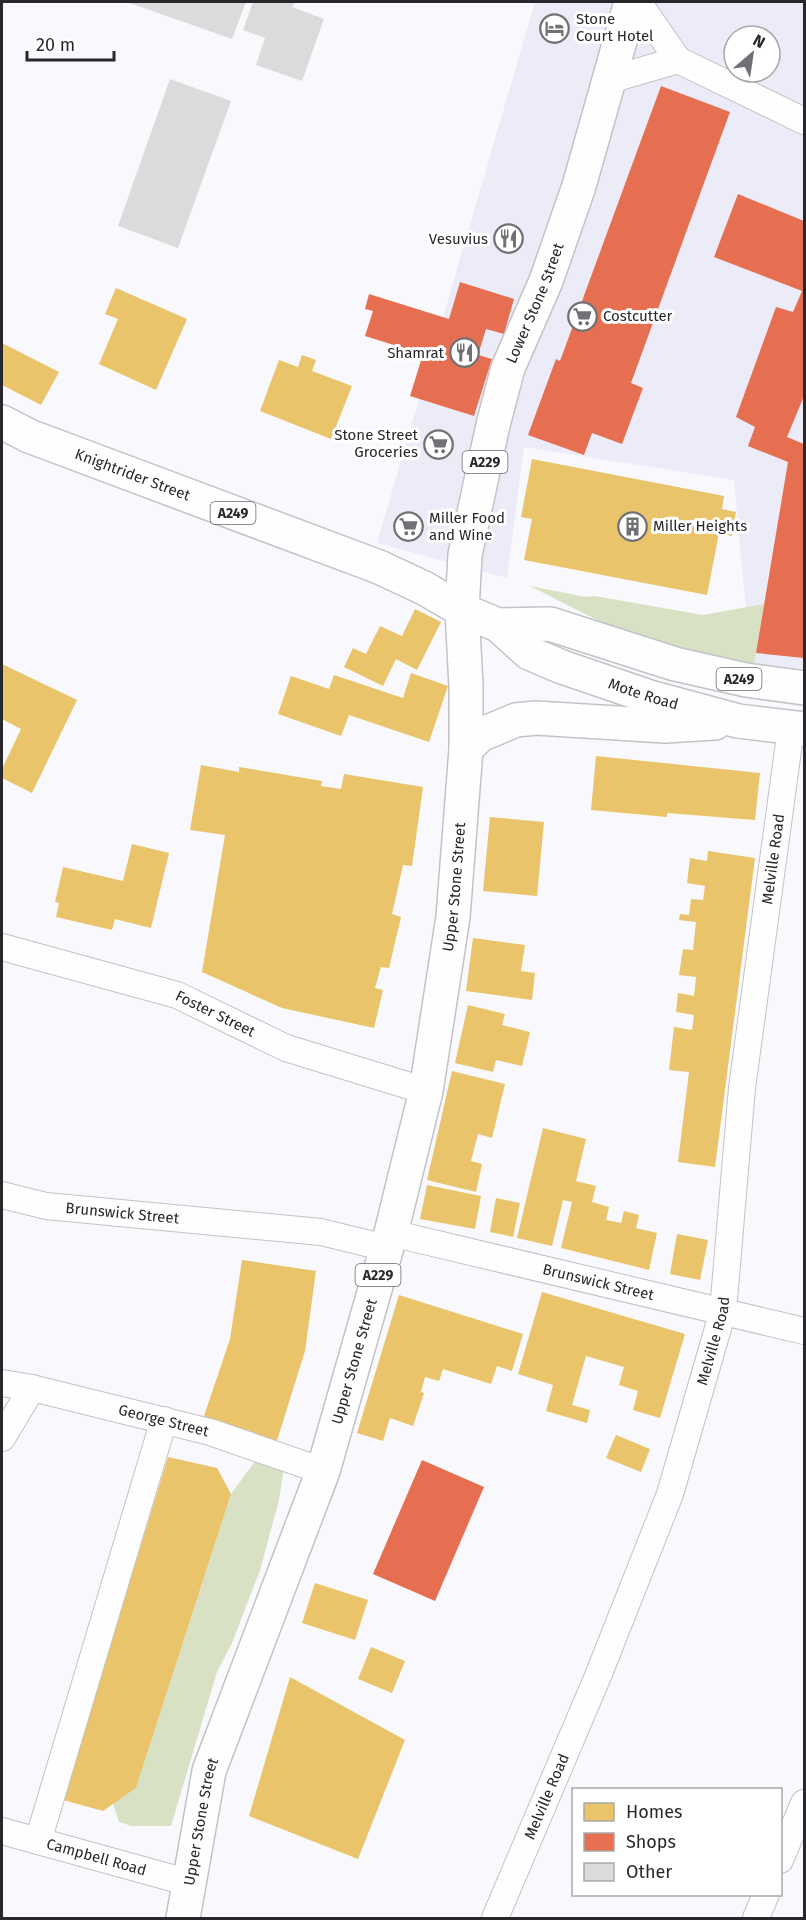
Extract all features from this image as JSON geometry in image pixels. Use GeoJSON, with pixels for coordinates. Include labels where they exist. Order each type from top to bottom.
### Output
{"type":"FeatureCollection","features":[{"type":"Feature","properties":{"kind":"highway","name":"Lower Stone Street"},"geometry":{"type":"LineString","coordinates":[[462,610],[465,555],[507,368],[546,281],[579,186],[631,2]]}},
{"type":"Feature","properties":{"kind":"highway","name":"Knightrider Street"},"geometry":{"type":"LineString","coordinates":[[2,422],[29,436],[379,567],[424,588],[462,610]]}},
{"type":"Feature","properties":{"kind":"highway","name":"Mote Road"},"geometry":{"type":"LineString","coordinates":[[462,610],[498,625],[529,653],[653,698],[738,721],[798,728]]}},
{"type":"Feature","properties":{"kind":"highway","name":"Upper Stone Street"},"geometry":{"type":"LineString","coordinates":[[183,1918],[209,1771],[323,1471],[388,1241],[426,1091],[453,916],[466,749],[462,610]]}},
{"type":"Feature","properties":{"kind":"highway","name":"Mote Road"},"geometry":{"type":"LineString","coordinates":[[498,625],[550,624],[675,664],[746,680],[804,688]]}},
{"type":"Feature","properties":{"kind":"highway","name":"A249"},"geometry":{"type":"LineString","coordinates":[[466,749],[480,735],[516,720],[536,718],[665,726],[738,721]]}},
{"type":"Feature","properties":{"kind":"street"},"geometry":{"type":"LineString","coordinates":[[638,2],[678,60],[804,121]]}},
{"type":"Feature","properties":{"kind":"street"},"geometry":{"type":"LineString","coordinates":[[609,80],[678,60]]}},
{"type":"Feature","properties":{"kind":"street","name":"Melville Road"},"geometry":{"type":"LineString","coordinates":[[495,1918],[598,1676],[670,1494],[723,1311],[742,1088],[798,728]]}},
{"type":"Feature","properties":{"kind":"street","name":"Foster Street"},"geometry":{"type":"LineString","coordinates":[[2,947],[177,994],[286,1048],[426,1091]]}},
{"type":"Feature","properties":{"kind":"street","name":"Brunswick Street"},"geometry":{"type":"LineString","coordinates":[[2,1195],[46,1206],[321,1232],[388,1241],[804,1330]]}},
{"type":"Feature","properties":{"kind":"street","name":"George Street"},"geometry":{"type":"LineString","coordinates":[[2,1383],[32,1388],[210,1432],[323,1471]]}},
{"type":"Feature","properties":{"kind":"street"},"geometry":{"type":"LineString","coordinates":[[2,1438],[32,1388]]}},
{"type":"Feature","properties":{"kind":"street"},"geometry":{"type":"LineString","coordinates":[[38,1841],[164,1420]]}},
{"type":"Feature","properties":{"kind":"street"},"geometry":{"type":"LineString","coordinates":[[782,1855],[804,1803]]}},
{"type":"Feature","properties":{"kind":"street","name":"Campbell Road"},"geometry":{"type":"LineString","coordinates":[[2,1831],[190,1883]]}},
{"type":"Feature","properties":{"kind":"street"},"geometry":{"type":"LineString","coordinates":[[756,1918],[765,1896]]}},
{"type":"Feature","properties":{"kind":"shaded area"},"geometry":{"type":"Polygon","coordinates":[[[535,2],[804,2],[804,675],[752,676],[734,480],[524,447],[507,578],[377,543],[535,2]]]}},
{"type":"Feature","properties":{"kind":"green space"},"geometry":{"type":"Polygon","coordinates":[[[530,586],[703,615],[764,604],[752,676],[654,649],[530,586]]]}},
{"type":"Feature","properties":{"kind":"green space"},"geometry":{"type":"Polygon","coordinates":[[[256,1460],[284,1468],[279,1500],[260,1570],[232,1643],[217,1672],[171,1826],[132,1826],[119,1822],[113,1804],[136,1788],[231,1494],[256,1460]]]}},
{"type":"Feature","properties":{"kind":"building: Homes"},"geometry":{"type":"Polygon","coordinates":[[[116,288],[187,319],[156,390],[99,364],[118,319],[105,314],[116,288]]]}},
{"type":"Feature","properties":{"kind":"building: Homes"},"geometry":{"type":"Polygon","coordinates":[[[2,343],[59,372],[41,405],[2,385],[2,343]]]}},
{"type":"Feature","properties":{"kind":"building: Homes"},"geometry":{"type":"Polygon","coordinates":[[[302,355],[316,360],[312,371],[352,386],[331,439],[260,411],[279,360],[298,367],[302,355]]]}},
{"type":"Feature","properties":{"kind":"building: Homes","name":"Miller Heights"},"geometry":{"type":"Polygon","coordinates":[[[532,459],[724,496],[722,509],[736,512],[732,536],[719,533],[707,595],[524,560],[532,519],[521,517],[532,459]]]}},
{"type":"Feature","properties":{"kind":"building: Homes"},"geometry":{"type":"Polygon","coordinates":[[[415,609],[441,622],[417,670],[396,659],[383,686],[344,667],[353,648],[366,654],[380,626],[402,636],[415,609]]]}},
{"type":"Feature","properties":{"kind":"building: Homes"},"geometry":{"type":"Polygon","coordinates":[[[2,664],[77,700],[32,793],[2,778],[2,769],[21,729],[2,719],[2,664]]]}},
{"type":"Feature","properties":{"kind":"building: Homes"},"geometry":{"type":"Polygon","coordinates":[[[411,673],[448,686],[429,742],[349,715],[341,736],[278,714],[291,676],[329,689],[334,675],[403,698],[411,673]]]}},
{"type":"Feature","properties":{"kind":"building: Homes"},"geometry":{"type":"Polygon","coordinates":[[[596,756],[760,773],[755,820],[667,813],[667,817],[591,810],[596,756]]]}},
{"type":"Feature","properties":{"kind":"building: Homes"},"geometry":{"type":"Polygon","coordinates":[[[201,765],[239,772],[239,767],[322,781],[321,786],[341,789],[344,774],[423,787],[412,866],[403,865],[392,914],[401,917],[389,968],[381,967],[375,988],[383,990],[374,1028],[282,1008],[202,972],[225,835],[190,830],[201,765]]]}},
{"type":"Feature","properties":{"kind":"building: Homes"},"geometry":{"type":"Polygon","coordinates":[[[490,817],[544,822],[537,896],[483,891],[490,817]]]}},
{"type":"Feature","properties":{"kind":"building: Homes"},"geometry":{"type":"Polygon","coordinates":[[[132,844],[169,853],[151,928],[115,919],[112,930],[56,917],[59,903],[55,902],[63,867],[123,881],[132,844]]]}},
{"type":"Feature","properties":{"kind":"building: Homes"},"geometry":{"type":"Polygon","coordinates":[[[708,851],[755,858],[715,1167],[678,1162],[689,1072],[669,1070],[674,1027],[692,1030],[694,1015],[676,1012],[678,993],[694,996],[696,977],[679,975],[683,949],[693,950],[696,922],[679,920],[680,914],[689,915],[691,899],[703,900],[705,886],[687,883],[690,858],[707,861],[708,851]]]}},
{"type":"Feature","properties":{"kind":"building: Homes"},"geometry":{"type":"Polygon","coordinates":[[[473,938],[525,945],[521,971],[535,973],[532,1000],[466,991],[473,938]]]}},
{"type":"Feature","properties":{"kind":"building: Homes"},"geometry":{"type":"Polygon","coordinates":[[[468,1005],[505,1014],[502,1025],[530,1032],[522,1066],[496,1060],[493,1072],[455,1063],[468,1005]]]}},
{"type":"Feature","properties":{"kind":"building: Homes"},"geometry":{"type":"Polygon","coordinates":[[[452,1071],[505,1084],[492,1138],[478,1134],[471,1161],[482,1164],[476,1192],[427,1180],[452,1071]]]}},
{"type":"Feature","properties":{"kind":"building: Homes"},"geometry":{"type":"Polygon","coordinates":[[[543,1128],[586,1139],[576,1181],[596,1186],[592,1202],[609,1207],[606,1220],[621,1223],[624,1211],[639,1215],[636,1228],[657,1233],[649,1270],[561,1248],[572,1202],[563,1200],[552,1246],[517,1238],[543,1128]]]}},
{"type":"Feature","properties":{"kind":"building: Homes"},"geometry":{"type":"Polygon","coordinates":[[[427,1185],[481,1196],[475,1229],[420,1219],[427,1185]]]}},
{"type":"Feature","properties":{"kind":"building: Homes"},"geometry":{"type":"Polygon","coordinates":[[[496,1198],[520,1203],[513,1237],[490,1232],[496,1198]]]}},
{"type":"Feature","properties":{"kind":"building: Homes"},"geometry":{"type":"Polygon","coordinates":[[[677,1234],[708,1240],[700,1280],[670,1274],[677,1234]]]}},
{"type":"Feature","properties":{"kind":"building: Homes"},"geometry":{"type":"Polygon","coordinates":[[[242,1260],[316,1271],[305,1351],[275,1447],[202,1422],[230,1339],[242,1260]]]}},
{"type":"Feature","properties":{"kind":"building: Homes"},"geometry":{"type":"Polygon","coordinates":[[[542,1292],[685,1334],[660,1418],[633,1410],[638,1391],[619,1385],[624,1367],[586,1356],[572,1405],[590,1410],[587,1423],[546,1411],[553,1385],[518,1374],[542,1292]]]}},
{"type":"Feature","properties":{"kind":"building: Homes"},"geometry":{"type":"Polygon","coordinates":[[[399,1295],[523,1334],[512,1371],[497,1366],[491,1384],[443,1369],[439,1381],[425,1377],[421,1392],[424,1393],[413,1426],[390,1418],[383,1441],[357,1433],[399,1295]]]}},
{"type":"Feature","properties":{"kind":"building: Homes"},"geometry":{"type":"Polygon","coordinates":[[[616,1435],[650,1449],[641,1472],[606,1458],[616,1435]]]}},
{"type":"Feature","properties":{"kind":"building: Homes"},"geometry":{"type":"Polygon","coordinates":[[[168,1457],[217,1468],[231,1494],[136,1788],[103,1811],[63,1800],[168,1457]]]}},
{"type":"Feature","properties":{"kind":"building: Homes"},"geometry":{"type":"Polygon","coordinates":[[[315,1583],[368,1600],[355,1640],[302,1623],[315,1583]]]}},
{"type":"Feature","properties":{"kind":"building: Homes"},"geometry":{"type":"Polygon","coordinates":[[[371,1647],[405,1661],[392,1693],[358,1679],[371,1647]]]}},
{"type":"Feature","properties":{"kind":"building: Homes"},"geometry":{"type":"Polygon","coordinates":[[[290,1677],[405,1740],[358,1859],[249,1816],[290,1677]]]}},
{"type":"Feature","properties":{"kind":"building: Shops"},"geometry":{"type":"Polygon","coordinates":[[[661,86],[730,112],[631,383],[643,388],[622,444],[592,433],[584,455],[528,435],[556,359],[560,361],[661,86]]]}},
{"type":"Feature","properties":{"kind":"building: Shops"},"geometry":{"type":"Polygon","coordinates":[[[738,194],[804,221],[804,396],[787,437],[804,444],[804,658],[756,653],[788,462],[748,446],[755,427],[736,417],[776,307],[793,312],[802,291],[714,257],[738,194]]]}},
{"type":"Feature","properties":{"kind":"building: Shops"},"geometry":{"type":"Polygon","coordinates":[[[460,282],[514,299],[504,334],[486,329],[478,355],[492,359],[474,416],[410,396],[423,354],[365,336],[373,311],[365,309],[369,294],[449,319],[460,282]]]}},
{"type":"Feature","properties":{"kind":"building: Shops"},"geometry":{"type":"Polygon","coordinates":[[[422,1460],[484,1487],[435,1601],[373,1574],[422,1460]]]}},
{"type":"Feature","properties":{"kind":"building: Other"},"geometry":{"type":"Polygon","coordinates":[[[127,2],[246,2],[232,39],[127,2]]]}},
{"type":"Feature","properties":{"kind":"building: Other"},"geometry":{"type":"Polygon","coordinates":[[[253,2],[295,2],[292,7],[324,19],[302,81],[256,65],[265,38],[243,30],[253,2]]]}},
{"type":"Feature","properties":{"kind":"building: Other"},"geometry":{"type":"Polygon","coordinates":[[[170,79],[231,101],[178,248],[118,226],[170,79]]]}},
{"type":"Feature","properties":{"kind":"place","name":"Stone Court Hotel"},"geometry":{"type":"Point","coordinates":[555,28]}},
{"type":"Feature","properties":{"kind":"place","name":"Vesuvius"},"geometry":{"type":"Point","coordinates":[509,239]}},
{"type":"Feature","properties":{"kind":"place","name":"Costcutter"},"geometry":{"type":"Point","coordinates":[582,316]}},
{"type":"Feature","properties":{"kind":"place","name":"Shamrat"},"geometry":{"type":"Point","coordinates":[465,353]}},
{"type":"Feature","properties":{"kind":"place","name":"Stone Street Groceries"},"geometry":{"type":"Point","coordinates":[439,444]}},
{"type":"Feature","properties":{"kind":"place","name":"Miller Heights"},"geometry":{"type":"Point","coordinates":[632,526]}},
{"type":"Feature","properties":{"kind":"place","name":"Miller Food and Wine"},"geometry":{"type":"Point","coordinates":[408,527]}}]}
